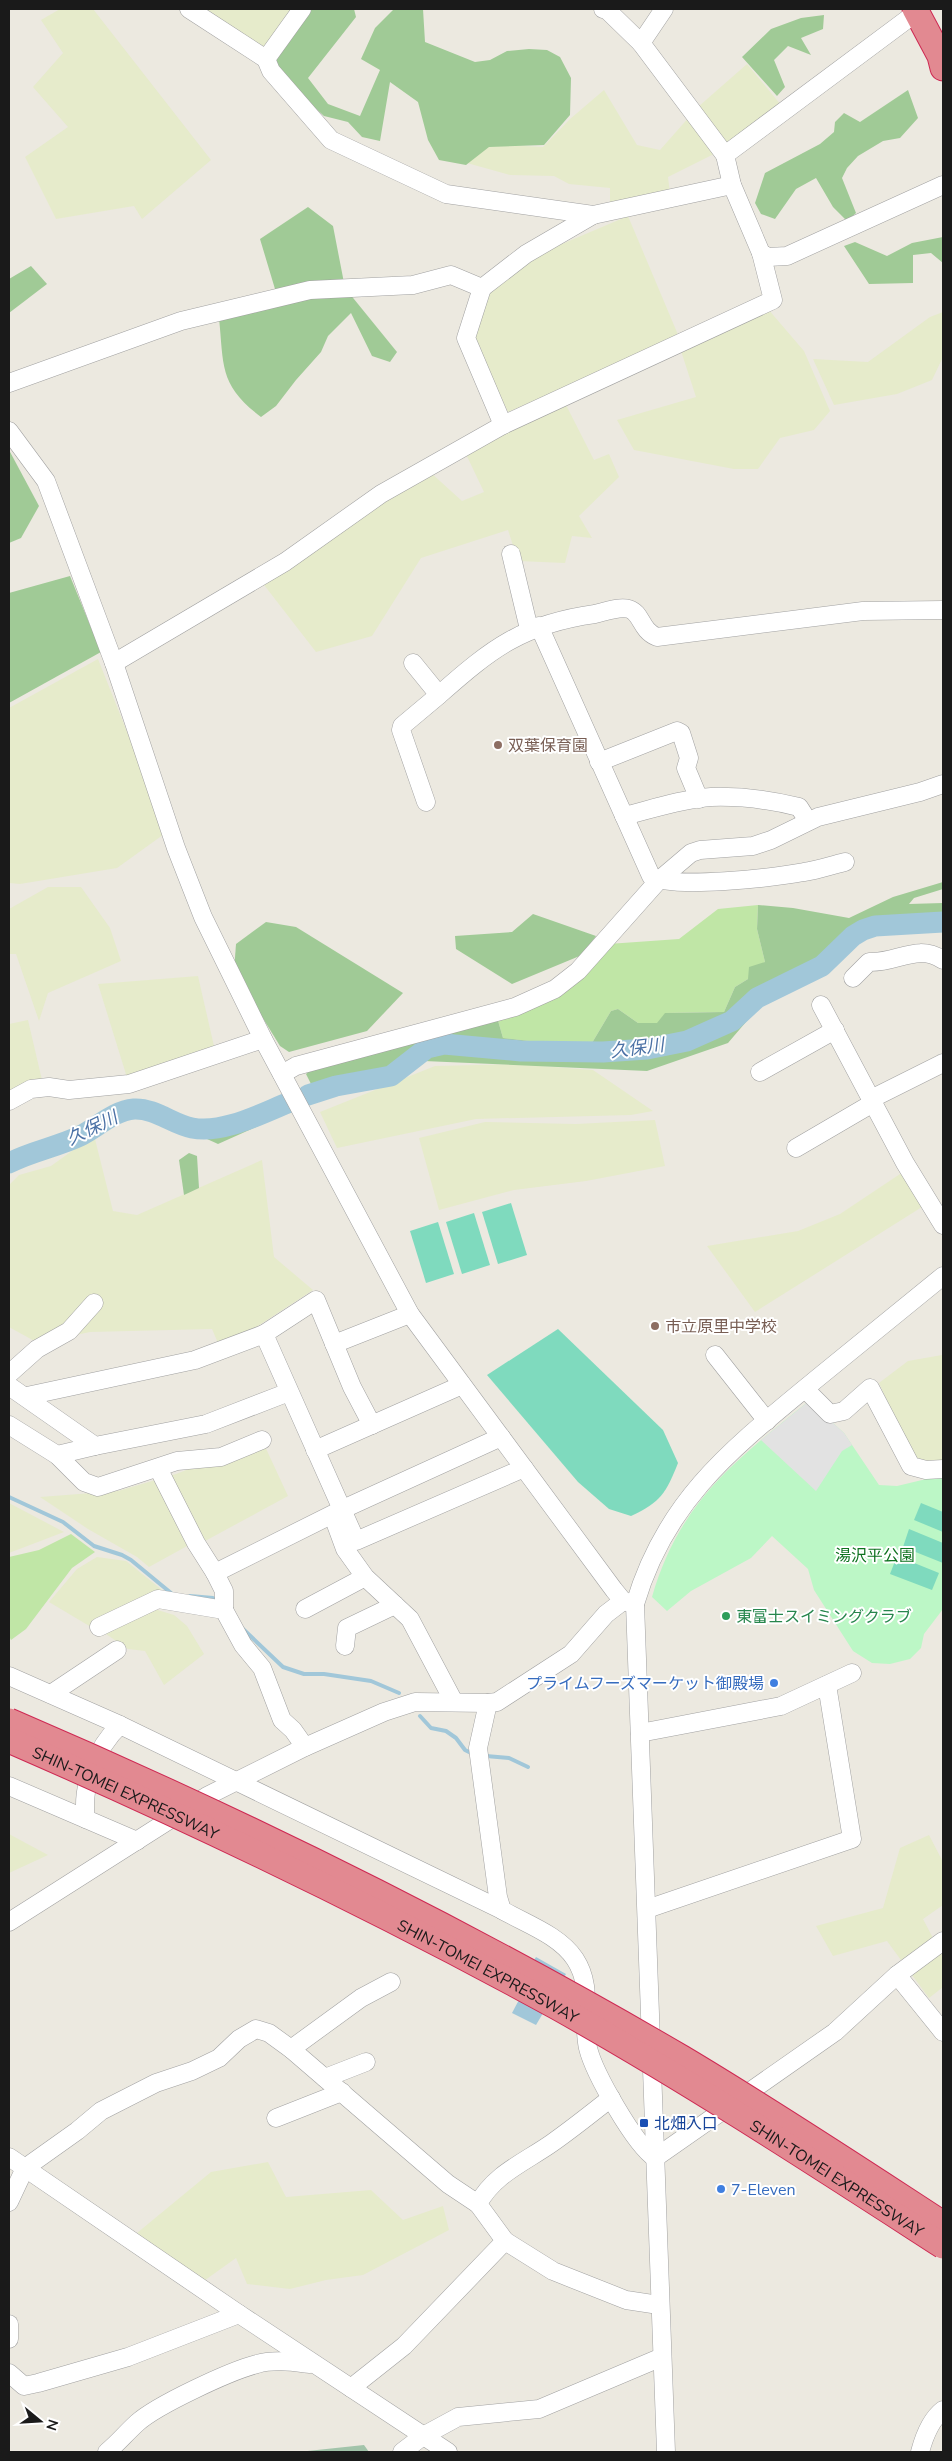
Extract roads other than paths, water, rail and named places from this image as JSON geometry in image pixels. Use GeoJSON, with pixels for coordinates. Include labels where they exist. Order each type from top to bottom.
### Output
{"type":"FeatureCollection","features":[{"type":"Feature","properties":{"kind":"highway"},"geometry":{"type":"LineString","coordinates":[[916,10],[940,56],[943,68]]}},
{"type":"Feature","properties":{"kind":"highway","name":"SHIN-TOMEI EXPRESSWAY"},"geometry":{"type":"LineString","coordinates":[[9,1721],[124,1770],[283,1844],[416,1911],[534,1974],[700,2070],[943,2224]]}},
{"type":"Feature","properties":{"kind":"highway","name":"SHIN-TOMEI EXPRESSWAY"},"geometry":{"type":"LineString","coordinates":[[9,1740],[117,1787],[406,1926],[559,2009],[774,2137],[943,2246]]}},
{"type":"Feature","properties":{"kind":"street"},"geometry":{"type":"LineString","coordinates":[[189,9],[266,59],[271,71],[331,140],[446,194],[593,215]]}},
{"type":"Feature","properties":{"kind":"street"},"geometry":{"type":"LineString","coordinates":[[266,59],[302,9]]}},
{"type":"Feature","properties":{"kind":"street"},"geometry":{"type":"LineString","coordinates":[[114,663],[285,562],[381,494],[503,425],[773,300],[761,253],[732,184],[725,156],[641,44],[603,9]]}},
{"type":"Feature","properties":{"kind":"street"},"geometry":{"type":"LineString","coordinates":[[641,44],[664,9]]}},
{"type":"Feature","properties":{"kind":"street"},"geometry":{"type":"LineString","coordinates":[[725,156],[916,10]]}},
{"type":"Feature","properties":{"kind":"street"},"geometry":{"type":"LineString","coordinates":[[503,425],[466,338],[482,288],[526,254],[593,215],[732,184]]}},
{"type":"Feature","properties":{"kind":"street"},"geometry":{"type":"LineString","coordinates":[[761,253],[768,257],[787,256],[943,185]]}},
{"type":"Feature","properties":{"kind":"street"},"geometry":{"type":"LineString","coordinates":[[9,382],[181,321],[310,290],[413,285],[451,274],[482,288]]}},
{"type":"Feature","properties":{"kind":"street"},"geometry":{"type":"LineString","coordinates":[[9,431],[46,482],[114,663],[176,848],[203,917],[282,1074],[410,1314],[524,1468],[629,1603],[640,1733],[666,2452]]}},
{"type":"Feature","properties":{"kind":"street"},"geometry":{"type":"LineString","coordinates":[[511,554],[534,628],[599,762],[651,876],[658,881],[713,881],[804,872],[845,862]]}},
{"type":"Feature","properties":{"kind":"street"},"geometry":{"type":"LineString","coordinates":[[426,802],[401,730],[402,726],[488,653],[534,628],[583,615],[626,608],[636,614],[646,632],[657,637],[863,611],[943,610]]}},
{"type":"Feature","properties":{"kind":"street"},"geometry":{"type":"LineString","coordinates":[[412,663],[439,695]]}},
{"type":"Feature","properties":{"kind":"street"},"geometry":{"type":"LineString","coordinates":[[599,762],[677,731],[682,733],[689,758],[686,768],[699,799]]}},
{"type":"Feature","properties":{"kind":"street"},"geometry":{"type":"LineString","coordinates":[[282,1074],[296,1066],[515,1007],[555,989],[578,971],[658,881],[691,853],[700,850],[753,846],[771,840],[808,821],[943,784]]}},
{"type":"Feature","properties":{"kind":"street"},"geometry":{"type":"LineString","coordinates":[[624,816],[699,799],[722,797],[778,802],[799,807],[808,821]]}},
{"type":"Feature","properties":{"kind":"street"},"geometry":{"type":"LineString","coordinates":[[853,978],[868,962],[882,962],[920,952],[930,953],[943,960]]}},
{"type":"Feature","properties":{"kind":"street"},"geometry":{"type":"LineString","coordinates":[[821,1005],[905,1163],[943,1224]]}},
{"type":"Feature","properties":{"kind":"street"},"geometry":{"type":"LineString","coordinates":[[760,1072],[835,1030]]}},
{"type":"Feature","properties":{"kind":"street"},"geometry":{"type":"LineString","coordinates":[[9,1101],[31,1089],[50,1087],[69,1090],[129,1084],[263,1038]]}},
{"type":"Feature","properties":{"kind":"street"},"geometry":{"type":"LineString","coordinates":[[796,1148],[872,1101],[943,1063]]}},
{"type":"Feature","properties":{"kind":"street"},"geometry":{"type":"LineString","coordinates":[[9,1922],[207,1796],[305,1747],[399,1706],[415,1702],[497,1702],[571,1654],[606,1614],[629,1603],[646,1573],[666,1529],[680,1508],[714,1467],[767,1420],[943,1276]]}},
{"type":"Feature","properties":{"kind":"street"},"geometry":{"type":"LineString","coordinates":[[27,1396],[195,1360],[264,1334],[316,1300],[372,1426]]}},
{"type":"Feature","properties":{"kind":"street"},"geometry":{"type":"LineString","coordinates":[[9,1374],[37,1349],[69,1332],[94,1303]]}},
{"type":"Feature","properties":{"kind":"street"},"geometry":{"type":"LineString","coordinates":[[334,1344],[410,1314]]}},
{"type":"Feature","properties":{"kind":"street"},"geometry":{"type":"LineString","coordinates":[[264,1334],[315,1450],[336,1512],[345,1549],[365,1577],[410,1619],[454,1702]]}},
{"type":"Feature","properties":{"kind":"street"},"geometry":{"type":"LineString","coordinates":[[715,1355],[767,1420]]}},
{"type":"Feature","properties":{"kind":"street"},"geometry":{"type":"LineString","coordinates":[[315,1450],[462,1385]]}},
{"type":"Feature","properties":{"kind":"street"},"geometry":{"type":"LineString","coordinates":[[9,1386],[27,1396],[95,1446]]}},
{"type":"Feature","properties":{"kind":"street"},"geometry":{"type":"LineString","coordinates":[[805,1389],[830,1414],[844,1411],[870,1388],[911,1466],[926,1470],[943,1469]]}},
{"type":"Feature","properties":{"kind":"street"},"geometry":{"type":"LineString","coordinates":[[57,1455],[206,1424],[289,1392]]}},
{"type":"Feature","properties":{"kind":"street"},"geometry":{"type":"LineString","coordinates":[[9,1425],[57,1455],[84,1482],[98,1487],[177,1461],[222,1457],[262,1440]]}},
{"type":"Feature","properties":{"kind":"street"},"geometry":{"type":"LineString","coordinates":[[215,1573],[336,1512],[501,1437]]}},
{"type":"Feature","properties":{"kind":"street"},"geometry":{"type":"LineString","coordinates":[[158,1468],[196,1543],[224,1591],[224,1610],[243,1645],[262,1668],[282,1720],[293,1730],[305,1747]]}},
{"type":"Feature","properties":{"kind":"street"},"geometry":{"type":"LineString","coordinates":[[336,1512],[356,1540],[524,1468]]}},
{"type":"Feature","properties":{"kind":"street"},"geometry":{"type":"LineString","coordinates":[[305,1609],[365,1577]]}},
{"type":"Feature","properties":{"kind":"street"},"geometry":{"type":"LineString","coordinates":[[99,1627],[158,1598],[224,1610]]}},
{"type":"Feature","properties":{"kind":"street"},"geometry":{"type":"LineString","coordinates":[[345,1646],[347,1628],[395,1605]]}},
{"type":"Feature","properties":{"kind":"street"},"geometry":{"type":"LineString","coordinates":[[51,1694],[117,1650]]}},
{"type":"Feature","properties":{"kind":"street"},"geometry":{"type":"LineString","coordinates":[[640,1733],[781,1706],[852,1673]]}},
{"type":"Feature","properties":{"kind":"street"},"geometry":{"type":"LineString","coordinates":[[9,1676],[120,1725],[237,1781],[502,1910],[562,1945],[581,1969],[586,1990],[588,2049],[611,2098],[646,2152],[655,2158]]}},
{"type":"Feature","properties":{"kind":"street"},"geometry":{"type":"LineString","coordinates":[[647,1910],[852,1839],[827,1685]]}},
{"type":"Feature","properties":{"kind":"street"},"geometry":{"type":"LineString","coordinates":[[488,1703],[478,1748],[498,1897],[502,1910]]}},
{"type":"Feature","properties":{"kind":"street"},"geometry":{"type":"LineString","coordinates":[[86,1819],[84,1798],[88,1779],[107,1740],[120,1725]]}},
{"type":"Feature","properties":{"kind":"street"},"geometry":{"type":"LineString","coordinates":[[9,1786],[137,1841]]}},
{"type":"Feature","properties":{"kind":"street"},"geometry":{"type":"LineString","coordinates":[[655,2158],[835,2032],[897,1975],[943,1941]]}},
{"type":"Feature","properties":{"kind":"street"},"geometry":{"type":"LineString","coordinates":[[897,1975],[943,2032]]}},
{"type":"Feature","properties":{"kind":"street"},"geometry":{"type":"LineString","coordinates":[[290,2049],[360,1998],[391,1982]]}},
{"type":"Feature","properties":{"kind":"street"},"geometry":{"type":"LineString","coordinates":[[9,2202],[25,2168],[77,2131],[101,2111],[156,2083],[192,2071],[219,2058],[239,2039],[256,2030],[269,2033],[290,2049],[448,2184],[478,2204],[505,2241],[553,2271],[626,2300],[660,2305]]}},
{"type":"Feature","properties":{"kind":"street"},"geometry":{"type":"LineString","coordinates":[[325,2078],[366,2062]]}},
{"type":"Feature","properties":{"kind":"street"},"geometry":{"type":"LineString","coordinates":[[276,2118],[342,2092]]}},
{"type":"Feature","properties":{"kind":"street"},"geometry":{"type":"LineString","coordinates":[[478,2204],[486,2189],[503,2174],[552,2143],[611,2098]]}},
{"type":"Feature","properties":{"kind":"street"},"geometry":{"type":"LineString","coordinates":[[9,2157],[313,2364],[448,2452]]}},
{"type":"Feature","properties":{"kind":"street"},"geometry":{"type":"LineString","coordinates":[[351,2388],[404,2346],[505,2241]]}},
{"type":"Feature","properties":{"kind":"street"},"geometry":{"type":"LineString","coordinates":[[9,2373],[24,2386],[38,2383],[128,2357],[239,2314]]}},
{"type":"Feature","properties":{"kind":"street"},"geometry":{"type":"LineString","coordinates":[[9,2324],[9,2339]]}},
{"type":"Feature","properties":{"kind":"street"},"geometry":{"type":"LineString","coordinates":[[402,2452],[423,2436],[458,2417],[539,2409],[662,2357]]}},
{"type":"Feature","properties":{"kind":"street"},"geometry":{"type":"LineString","coordinates":[[107,2452],[121,2441],[138,2423],[162,2407],[233,2372],[258,2363],[313,2364]]}},
{"type":"Feature","properties":{"kind":"street"},"geometry":{"type":"LineString","coordinates":[[920,2452],[924,2436],[937,2415],[943,2410]]}},
{"type":"Feature","properties":{"kind":"water"},"geometry":{"type":"Polygon","coordinates":[[[536,1957],[566,1974],[536,2025],[512,2013],[521,1996],[515,1992],[536,1957]]]}},
{"type":"Feature","properties":{"kind":"waterway","name":"久保川"},"geometry":{"type":"LineString","coordinates":[[308,1095],[336,1086],[391,1076],[427,1048],[444,1044],[521,1051],[603,1052],[647,1049],[687,1041],[732,1021],[757,998],[822,966],[853,936],[863,930],[875,926],[943,922]]}},
{"type":"Feature","properties":{"kind":"waterway","name":"久保川"},"geometry":{"type":"LineString","coordinates":[[9,1163],[80,1136],[112,1116],[126,1110],[142,1109],[185,1126],[204,1129],[230,1125],[290,1102]]}},
{"type":"Feature","properties":{"kind":"waterway"},"geometry":{"type":"LineString","coordinates":[[9,1497],[63,1522],[94,1546],[131,1560],[171,1593]]}},
{"type":"Feature","properties":{"kind":"waterway"},"geometry":{"type":"LineString","coordinates":[[190,1596],[213,1598]]}},
{"type":"Feature","properties":{"kind":"waterway"},"geometry":{"type":"LineString","coordinates":[[243,1629],[283,1667],[304,1674],[324,1674],[371,1681],[399,1693]]}},
{"type":"Feature","properties":{"kind":"waterway"},"geometry":{"type":"LineString","coordinates":[[420,1716],[431,1728],[446,1731],[456,1738],[465,1750],[471,1753]]}},
{"type":"Feature","properties":{"kind":"waterway"},"geometry":{"type":"LineString","coordinates":[[486,1756],[509,1758],[528,1767]]}},
{"type":"Feature","properties":{"kind":"place","name":"双葉保育園"},"geometry":{"type":"Point","coordinates":[498,745]}},
{"type":"Feature","properties":{"kind":"place","name":"市立原里中学校"},"geometry":{"type":"Point","coordinates":[655,1326]}},
{"type":"Feature","properties":{"kind":"place","name":"東富士スイミングクラブ"},"geometry":{"type":"Point","coordinates":[726,1616]}},
{"type":"Feature","properties":{"kind":"place","name":"プライムフーズマーケット御殿場"},"geometry":{"type":"Point","coordinates":[774,1683]}},
{"type":"Feature","properties":{"kind":"place","name":"北畑入口"},"geometry":{"type":"Point","coordinates":[644,2123]}},
{"type":"Feature","properties":{"kind":"place","name":"7-Eleven"},"geometry":{"type":"Point","coordinates":[721,2189]}},
{"type":"Feature","properties":{"kind":"park label","name":"湯沢平公園"},"geometry":{"type":"Point","coordinates":[875,1555]}}]}
